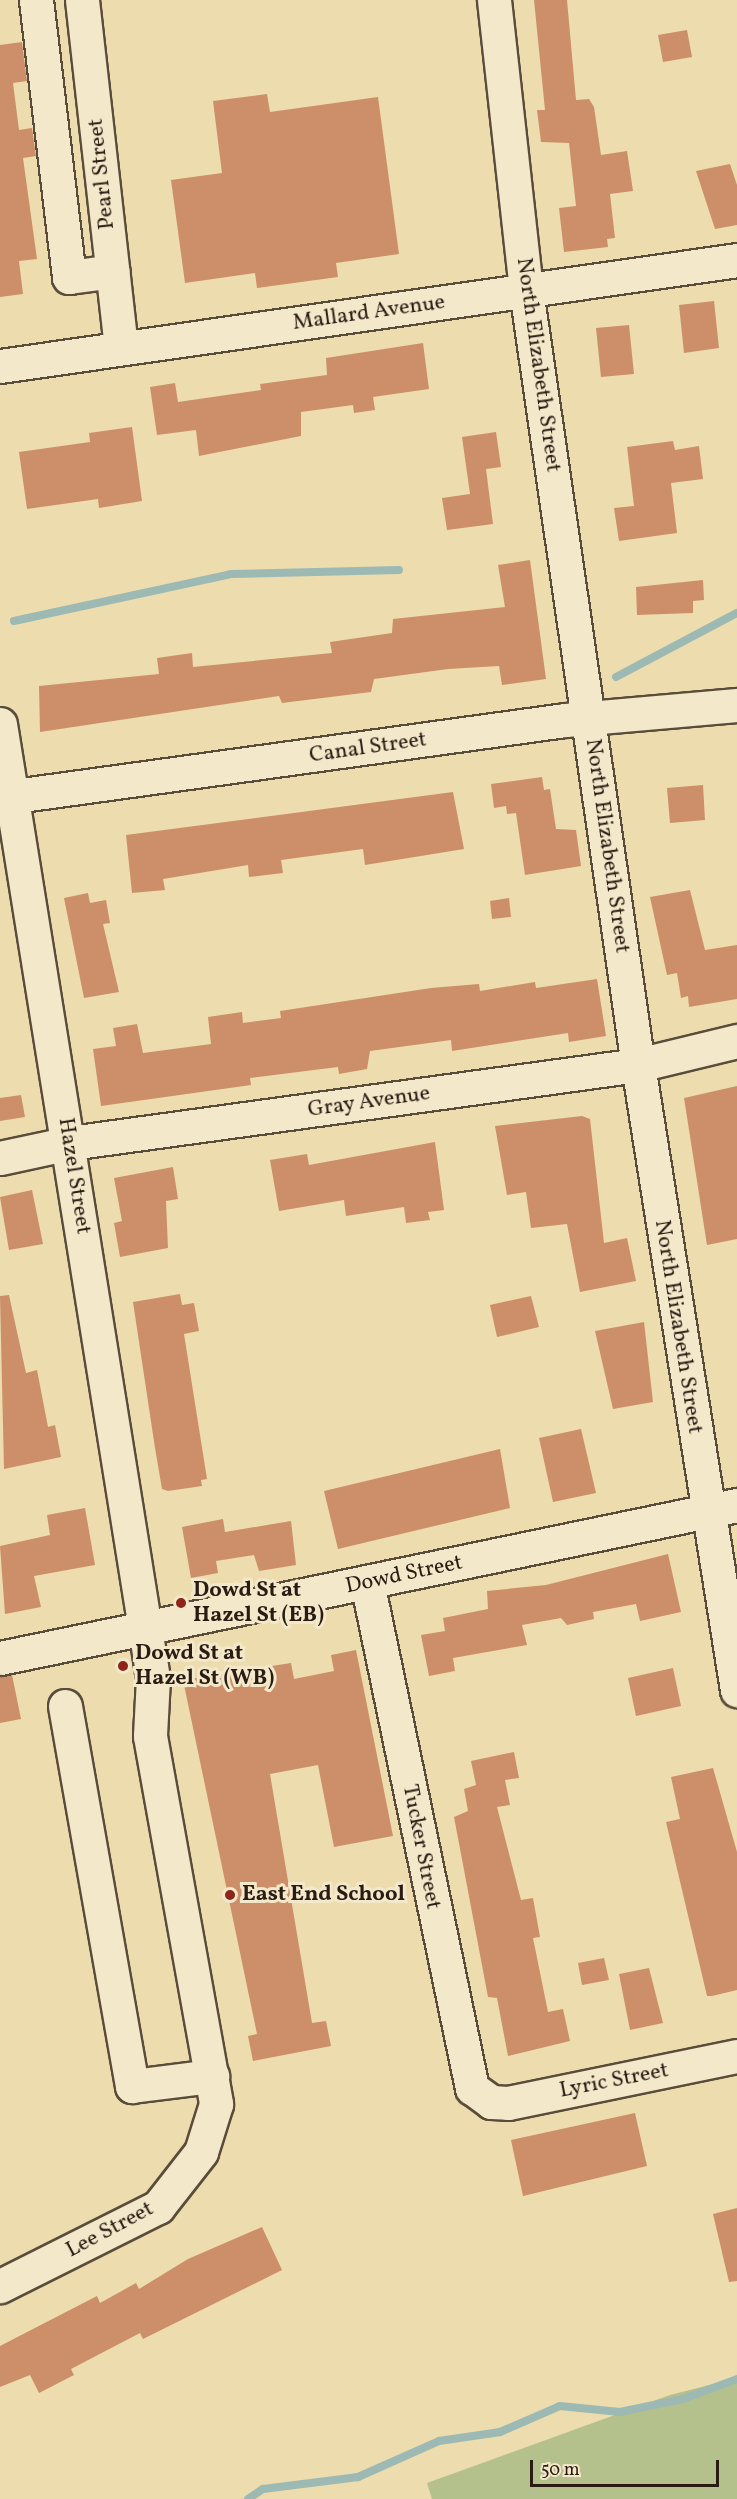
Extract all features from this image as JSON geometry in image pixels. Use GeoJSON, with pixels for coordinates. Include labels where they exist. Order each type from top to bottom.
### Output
{"type":"FeatureCollection","features":[{"type":"Feature","properties":{"kind":"street"},"geometry":{"type":"LineString","coordinates":[[36,0],[69,277],[113,271]]}},
{"type":"Feature","properties":{"kind":"street","name":"Pearl Street"},"geometry":{"type":"LineString","coordinates":[[82,0],[122,348]]}},
{"type":"Feature","properties":{"kind":"street","name":"North Elizabeth Street"},"geometry":{"type":"LineString","coordinates":[[494,0],[526,290],[638,1065],[722,1508],[737,1690]]}},
{"type":"Feature","properties":{"kind":"street","name":"Mallard Avenue"},"geometry":{"type":"LineString","coordinates":[[0,366],[737,260]]}},
{"type":"Feature","properties":{"kind":"street","name":"Canal Street"},"geometry":{"type":"LineString","coordinates":[[5,797],[589,717],[737,705]]}},
{"type":"Feature","properties":{"kind":"street","name":"Hazel Street"},"geometry":{"type":"LineString","coordinates":[[0,724],[5,797],[70,1143],[153,1678],[150,1736],[212,2076]]}},
{"type":"Feature","properties":{"kind":"street","name":"Gray Avenue"},"geometry":{"type":"LineString","coordinates":[[0,1158],[70,1143],[638,1065],[737,1041]]}},
{"type":"Feature","properties":{"kind":"street","name":"Dowd Street"},"geometry":{"type":"LineString","coordinates":[[0,1658],[722,1508]]}},
{"type":"Feature","properties":{"kind":"street","name":"Tucker Street"},"geometry":{"type":"LineString","coordinates":[[367,1582],[465,2070],[472,2088],[491,2102]]}},
{"type":"Feature","properties":{"kind":"street"},"geometry":{"type":"LineString","coordinates":[[65,1706],[132,2086],[212,2076]]}},
{"type":"Feature","properties":{"kind":"street","name":"Lyric Street"},"geometry":{"type":"LineString","coordinates":[[491,2102],[737,2056]]}},
{"type":"Feature","properties":{"kind":"street","name":"Lee Street"},"geometry":{"type":"LineString","coordinates":[[0,2286],[158,2207],[201,2152],[215,2111],[212,2076]]}},
{"type":"Feature","properties":{"kind":"green space"},"geometry":{"type":"Polygon","coordinates":[[[737,2378],[737,2499],[432,2499],[427,2483],[670,2395],[737,2378]]]}},
{"type":"Feature","properties":{"kind":"building"},"geometry":{"type":"Polygon","coordinates":[[[534,0],[567,0],[576,100],[589,99],[594,107],[601,155],[627,151],[633,191],[610,194],[615,238],[607,239],[608,247],[564,252],[559,208],[576,206],[569,143],[541,142],[537,110],[545,110],[534,0]]]}},
{"type":"Feature","properties":{"kind":"building"},"geometry":{"type":"Polygon","coordinates":[[[687,30],[692,57],[663,62],[658,35],[687,30]]]}},
{"type":"Feature","properties":{"kind":"building"},"geometry":{"type":"Polygon","coordinates":[[[22,42],[27,81],[13,83],[19,130],[32,128],[36,156],[23,158],[37,259],[19,261],[23,294],[0,297],[0,45],[22,42]]]}},
{"type":"Feature","properties":{"kind":"building"},"geometry":{"type":"Polygon","coordinates":[[[267,94],[270,112],[378,97],[399,254],[336,263],[338,277],[257,288],[255,273],[185,283],[171,180],[222,173],[213,101],[267,94]]]}},
{"type":"Feature","properties":{"kind":"building"},"geometry":{"type":"Polygon","coordinates":[[[730,164],[737,185],[737,225],[715,229],[696,171],[730,164]]]}},
{"type":"Feature","properties":{"kind":"building"},"geometry":{"type":"Polygon","coordinates":[[[714,301],[719,348],[684,353],[679,305],[714,301]]]}},
{"type":"Feature","properties":{"kind":"building"},"geometry":{"type":"Polygon","coordinates":[[[629,325],[634,374],[601,377],[596,328],[629,325]]]}},
{"type":"Feature","properties":{"kind":"building"},"geometry":{"type":"Polygon","coordinates":[[[423,343],[429,389],[373,397],[375,410],[354,413],[353,405],[301,412],[301,436],[199,456],[196,430],[157,435],[150,387],[175,383],[178,402],[261,390],[260,384],[327,375],[326,358],[423,343]]]}},
{"type":"Feature","properties":{"kind":"building"},"geometry":{"type":"Polygon","coordinates":[[[132,427],[142,501],[99,508],[98,499],[27,509],[19,452],[90,442],[89,433],[132,427]]]}},
{"type":"Feature","properties":{"kind":"building"},"geometry":{"type":"Polygon","coordinates":[[[496,432],[501,467],[486,469],[493,524],[447,530],[442,498],[470,494],[462,437],[496,432]]]}},
{"type":"Feature","properties":{"kind":"building"},"geometry":{"type":"Polygon","coordinates":[[[673,441],[675,450],[699,446],[703,479],[671,483],[677,533],[619,541],[614,508],[634,506],[627,447],[673,441]]]}},
{"type":"Feature","properties":{"kind":"building"},"geometry":{"type":"Polygon","coordinates":[[[530,560],[546,679],[502,685],[499,666],[448,669],[374,679],[371,692],[282,703],[279,696],[40,732],[39,686],[159,674],[157,658],[192,653],[193,667],[332,653],[330,642],[392,633],[393,619],[505,607],[498,565],[530,560]]]}},
{"type":"Feature","properties":{"kind":"building"},"geometry":{"type":"Polygon","coordinates":[[[703,580],[704,600],[693,601],[693,613],[637,615],[636,587],[703,580]]]}},
{"type":"Feature","properties":{"kind":"building"},"geometry":{"type":"Polygon","coordinates":[[[542,777],[544,790],[550,789],[556,829],[576,830],[581,866],[525,875],[516,813],[507,814],[506,806],[494,808],[491,784],[542,777]]]}},
{"type":"Feature","properties":{"kind":"building"},"geometry":{"type":"Polygon","coordinates":[[[703,785],[705,820],[670,823],[667,788],[703,785]]]}},
{"type":"Feature","properties":{"kind":"building"},"geometry":{"type":"Polygon","coordinates":[[[453,792],[464,849],[365,865],[363,849],[281,860],[283,873],[249,877],[248,865],[163,879],[165,890],[132,893],[126,835],[453,792]]]}},
{"type":"Feature","properties":{"kind":"building"},"geometry":{"type":"Polygon","coordinates":[[[690,890],[705,950],[737,945],[737,999],[689,1007],[688,996],[681,998],[677,973],[667,975],[650,897],[690,890]]]}},
{"type":"Feature","properties":{"kind":"building"},"geometry":{"type":"Polygon","coordinates":[[[88,893],[90,903],[106,900],[110,923],[103,924],[119,992],[84,998],[64,898],[88,893]]]}},
{"type":"Feature","properties":{"kind":"building"},"geometry":{"type":"Polygon","coordinates":[[[509,898],[511,917],[492,919],[490,901],[509,898]]]}},
{"type":"Feature","properties":{"kind":"building"},"geometry":{"type":"Polygon","coordinates":[[[597,979],[606,1036],[569,1042],[568,1033],[452,1051],[451,1040],[370,1051],[367,1069],[339,1074],[338,1067],[250,1078],[251,1085],[101,1106],[93,1049],[116,1046],[113,1028],[137,1024],[143,1053],[211,1044],[208,1017],[242,1012],[243,1023],[281,1018],[280,1011],[431,988],[479,984],[480,991],[535,982],[536,988],[597,979]]]}},
{"type":"Feature","properties":{"kind":"building"},"geometry":{"type":"Polygon","coordinates":[[[737,1086],[737,1239],[707,1245],[684,1098],[737,1086]]]}},
{"type":"Feature","properties":{"kind":"building"},"geometry":{"type":"Polygon","coordinates":[[[21,1095],[25,1117],[0,1121],[0,1098],[21,1095]]]}},
{"type":"Feature","properties":{"kind":"building"},"geometry":{"type":"Polygon","coordinates":[[[582,1116],[590,1119],[604,1243],[627,1238],[636,1281],[580,1292],[567,1224],[531,1228],[526,1192],[507,1195],[495,1126],[582,1116]]]}},
{"type":"Feature","properties":{"kind":"building"},"geometry":{"type":"Polygon","coordinates":[[[435,1142],[444,1210],[428,1212],[430,1220],[406,1223],[404,1207],[346,1216],[344,1200],[279,1211],[270,1160],[307,1154],[309,1165],[435,1142]]]}},
{"type":"Feature","properties":{"kind":"building"},"geometry":{"type":"Polygon","coordinates":[[[173,1167],[178,1199],[166,1201],[168,1248],[120,1257],[114,1223],[122,1221],[114,1178],[173,1167]]]}},
{"type":"Feature","properties":{"kind":"building"},"geometry":{"type":"Polygon","coordinates":[[[32,1190],[43,1244],[9,1250],[0,1197],[32,1190]]]}},
{"type":"Feature","properties":{"kind":"building"},"geometry":{"type":"Polygon","coordinates":[[[180,1294],[182,1305],[194,1303],[199,1331],[184,1334],[207,1479],[201,1480],[202,1486],[168,1491],[162,1489],[133,1302],[180,1294]]]}},
{"type":"Feature","properties":{"kind":"building"},"geometry":{"type":"Polygon","coordinates":[[[9,1295],[26,1373],[37,1370],[48,1427],[55,1425],[61,1457],[4,1469],[0,1296],[9,1295]]]}},
{"type":"Feature","properties":{"kind":"building"},"geometry":{"type":"Polygon","coordinates":[[[531,1296],[539,1327],[497,1337],[490,1305],[531,1296]]]}},
{"type":"Feature","properties":{"kind":"building"},"geometry":{"type":"Polygon","coordinates":[[[644,1322],[653,1402],[613,1409],[595,1331],[644,1322]]]}},
{"type":"Feature","properties":{"kind":"building"},"geometry":{"type":"Polygon","coordinates":[[[581,1429],[596,1493],[553,1502],[539,1438],[581,1429]]]}},
{"type":"Feature","properties":{"kind":"building"},"geometry":{"type":"Polygon","coordinates":[[[500,1449],[510,1508],[338,1549],[324,1491],[500,1449]]]}},
{"type":"Feature","properties":{"kind":"building"},"geometry":{"type":"Polygon","coordinates":[[[85,1508],[95,1565],[34,1576],[41,1607],[5,1614],[0,1546],[50,1535],[47,1515],[85,1508]]]}},
{"type":"Feature","properties":{"kind":"building"},"geometry":{"type":"Polygon","coordinates":[[[223,1519],[225,1532],[291,1521],[296,1565],[259,1571],[254,1555],[216,1561],[218,1573],[191,1578],[182,1527],[223,1519]]]}},
{"type":"Feature","properties":{"kind":"building"},"geometry":{"type":"Polygon","coordinates":[[[668,1554],[681,1612],[640,1621],[636,1604],[593,1612],[594,1619],[567,1625],[561,1618],[522,1625],[527,1645],[453,1658],[455,1671],[429,1676],[421,1635],[445,1631],[443,1618],[488,1609],[487,1591],[546,1585],[668,1554]]]}},
{"type":"Feature","properties":{"kind":"building"},"geometry":{"type":"Polygon","coordinates":[[[356,1650],[393,1836],[334,1847],[318,1765],[270,1774],[312,2023],[326,2021],[331,2046],[253,2061],[248,2036],[257,2034],[183,1680],[291,1663],[294,1679],[334,1671],[331,1655],[356,1650]]]}},
{"type":"Feature","properties":{"kind":"building"},"geometry":{"type":"Polygon","coordinates":[[[673,1668],[681,1706],[636,1716],[628,1678],[673,1668]]]}},
{"type":"Feature","properties":{"kind":"building"},"geometry":{"type":"Polygon","coordinates":[[[12,1675],[21,1719],[0,1723],[0,1676],[12,1675]]]}},
{"type":"Feature","properties":{"kind":"building"},"geometry":{"type":"Polygon","coordinates":[[[514,1752],[519,1778],[505,1780],[510,1805],[497,1807],[521,1900],[533,1898],[540,1937],[533,1938],[548,2012],[563,2009],[570,2041],[508,2056],[497,1998],[488,1997],[454,1817],[468,1811],[464,1789],[476,1785],[471,1761],[514,1752]]]}},
{"type":"Feature","properties":{"kind":"building"},"geometry":{"type":"Polygon","coordinates":[[[713,1768],[737,1852],[737,1990],[707,1996],[666,1822],[680,1819],[671,1777],[713,1768]]]}},
{"type":"Feature","properties":{"kind":"building"},"geometry":{"type":"Polygon","coordinates":[[[604,1958],[609,1980],[582,1985],[578,1963],[604,1958]]]}},
{"type":"Feature","properties":{"kind":"building"},"geometry":{"type":"Polygon","coordinates":[[[649,1968],[663,2023],[630,2030],[619,1974],[649,1968]]]}},
{"type":"Feature","properties":{"kind":"building"},"geometry":{"type":"Polygon","coordinates":[[[635,2113],[647,2166],[523,2196],[511,2140],[635,2113]]]}},
{"type":"Feature","properties":{"kind":"building"},"geometry":{"type":"Polygon","coordinates":[[[737,2208],[737,2281],[729,2282],[713,2214],[737,2208]]]}},
{"type":"Feature","properties":{"kind":"building"},"geometry":{"type":"Polygon","coordinates":[[[262,2227],[282,2270],[143,2339],[140,2333],[71,2369],[74,2375],[39,2393],[30,2375],[0,2387],[0,2346],[97,2296],[100,2303],[136,2283],[139,2289],[188,2259],[262,2227]]]}},
{"type":"Feature","properties":{"kind":"waterway"},"geometry":{"type":"LineString","coordinates":[[14,621],[231,574],[399,570]]}},
{"type":"Feature","properties":{"kind":"waterway"},"geometry":{"type":"LineString","coordinates":[[616,677],[737,613]]}},
{"type":"Feature","properties":{"kind":"waterway"},"geometry":{"type":"LineString","coordinates":[[248,2499],[263,2489],[358,2477],[439,2441],[500,2432],[560,2406],[620,2412],[683,2399],[737,2379]]}},
{"type":"Feature","properties":{"kind":"place","name":"Dowd St at Hazel St (EB)"},"geometry":{"type":"Point","coordinates":[181,1603]}},
{"type":"Feature","properties":{"kind":"place","name":"Dowd St at Hazel St (WB)"},"geometry":{"type":"Point","coordinates":[123,1666]}},
{"type":"Feature","properties":{"kind":"place","name":"East End School"},"geometry":{"type":"Point","coordinates":[230,1895]}}]}
